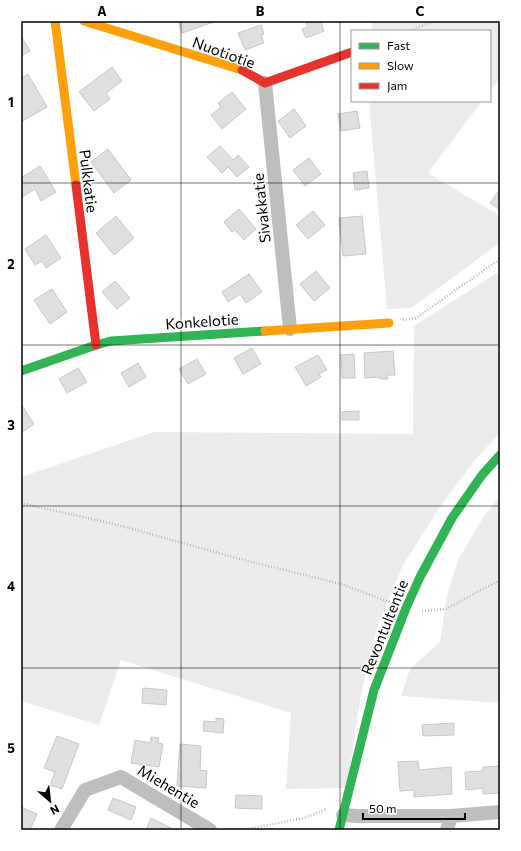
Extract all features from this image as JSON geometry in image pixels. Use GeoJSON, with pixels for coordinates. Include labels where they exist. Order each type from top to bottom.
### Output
{"type":"FeatureCollection","features":[{"type":"Feature","properties":{"kind":"street","name":"Pulkkatie"},"geometry":{"type":"LineString","coordinates":[[55,21],[96,345]]}},
{"type":"Feature","properties":{"kind":"street","name":"Nuotiotie"},"geometry":{"type":"LineString","coordinates":[[84,21],[239,69],[265,83],[351,52]]}},
{"type":"Feature","properties":{"kind":"street","name":"Sivakkatie"},"geometry":{"type":"LineString","coordinates":[[265,83],[290,329]]}},
{"type":"Feature","properties":{"kind":"street","name":"Konkelotie"},"geometry":{"type":"LineString","coordinates":[[21,371],[111,341],[389,323]]}},
{"type":"Feature","properties":{"kind":"street","name":"Revontultentie"},"geometry":{"type":"LineString","coordinates":[[339,830],[374,690],[406,608],[420,577],[452,518],[482,475],[500,455]]}},
{"type":"Feature","properties":{"kind":"street","name":"Miehentie"},"geometry":{"type":"LineString","coordinates":[[61,830],[85,790],[121,777],[210,830]]}},
{"type":"Feature","properties":{"kind":"street"},"geometry":{"type":"LineString","coordinates":[[343,815],[451,816],[500,812]]}},
{"type":"Feature","properties":{"kind":"street"},"geometry":{"type":"LineString","coordinates":[[447,830],[451,816]]}},
{"type":"Feature","properties":{"kind":"path"},"geometry":{"type":"LineString","coordinates":[[411,30],[434,21]]}},
{"type":"Feature","properties":{"kind":"path"},"geometry":{"type":"LineString","coordinates":[[389,323],[416,318],[500,259]]}},
{"type":"Feature","properties":{"kind":"path"},"geometry":{"type":"LineString","coordinates":[[21,503],[118,524],[240,559],[341,584],[417,611],[446,609],[500,580]]}},
{"type":"Feature","properties":{"kind":"path"},"geometry":{"type":"LineString","coordinates":[[243,830],[304,818],[346,802]]}},
{"type":"Feature","properties":{"kind":"shaded area"},"geometry":{"type":"Polygon","coordinates":[[[371,21],[500,21],[500,78],[491,90],[491,30],[373,30],[371,21]]]}},
{"type":"Feature","properties":{"kind":"shaded area"},"geometry":{"type":"Polygon","coordinates":[[[369,102],[481,102],[428,173],[500,216],[500,243],[411,308],[387,309],[369,102]]]}},
{"type":"Feature","properties":{"kind":"shaded area"},"geometry":{"type":"Polygon","coordinates":[[[500,271],[500,433],[474,461],[439,508],[403,565],[377,628],[361,693],[347,788],[286,789],[291,713],[121,660],[99,725],[21,701],[21,477],[154,432],[413,434],[414,326],[500,271]]]}},
{"type":"Feature","properties":{"kind":"shaded area"},"geometry":{"type":"Polygon","coordinates":[[[500,497],[500,703],[401,696],[410,669],[440,642],[447,595],[458,560],[484,516],[500,497]]]}},
{"type":"Feature","properties":{"kind":"building"},"geometry":{"type":"Polygon","coordinates":[[[178,21],[217,21],[182,33],[178,21]]]}},
{"type":"Feature","properties":{"kind":"building"},"geometry":{"type":"Polygon","coordinates":[[[305,21],[323,21],[321,22],[324,31],[306,38],[302,29],[308,27],[305,21]]]}},
{"type":"Feature","properties":{"kind":"building"},"geometry":{"type":"Polygon","coordinates":[[[261,25],[264,34],[261,35],[264,43],[245,50],[238,33],[261,25]]]}},
{"type":"Feature","properties":{"kind":"building"},"geometry":{"type":"Polygon","coordinates":[[[21,36],[30,51],[21,56],[21,36]]]}},
{"type":"Feature","properties":{"kind":"building"},"geometry":{"type":"Polygon","coordinates":[[[112,67],[122,81],[106,93],[110,99],[94,111],[79,92],[112,67]]]}},
{"type":"Feature","properties":{"kind":"building"},"geometry":{"type":"Polygon","coordinates":[[[28,74],[47,107],[21,122],[21,78],[28,74]]]}},
{"type":"Feature","properties":{"kind":"building"},"geometry":{"type":"Polygon","coordinates":[[[232,92],[246,109],[222,129],[211,115],[221,107],[218,103],[232,92]]]}},
{"type":"Feature","properties":{"kind":"building"},"geometry":{"type":"Polygon","coordinates":[[[294,109],[306,126],[290,138],[278,121],[294,109]]]}},
{"type":"Feature","properties":{"kind":"building"},"geometry":{"type":"Polygon","coordinates":[[[357,111],[360,128],[341,131],[338,114],[357,111]]]}},
{"type":"Feature","properties":{"kind":"building"},"geometry":{"type":"Polygon","coordinates":[[[220,146],[233,160],[238,155],[249,167],[237,177],[228,167],[222,173],[207,157],[220,146]]]}},
{"type":"Feature","properties":{"kind":"building"},"geometry":{"type":"Polygon","coordinates":[[[108,149],[131,180],[114,193],[91,162],[108,149]]]}},
{"type":"Feature","properties":{"kind":"building"},"geometry":{"type":"Polygon","coordinates":[[[309,158],[321,174],[305,186],[293,170],[309,158]]]}},
{"type":"Feature","properties":{"kind":"building"},"geometry":{"type":"Polygon","coordinates":[[[40,166],[56,192],[41,201],[35,189],[21,198],[21,178],[40,166]]]}},
{"type":"Feature","properties":{"kind":"building"},"geometry":{"type":"Polygon","coordinates":[[[367,171],[369,188],[355,190],[353,173],[367,171]]]}},
{"type":"Feature","properties":{"kind":"building"},"geometry":{"type":"Polygon","coordinates":[[[500,189],[500,210],[490,203],[500,189]]]}},
{"type":"Feature","properties":{"kind":"building"},"geometry":{"type":"Polygon","coordinates":[[[239,209],[256,229],[244,240],[235,230],[232,232],[224,222],[239,209]]]}},
{"type":"Feature","properties":{"kind":"building"},"geometry":{"type":"Polygon","coordinates":[[[313,211],[325,225],[308,239],[296,225],[313,211]]]}},
{"type":"Feature","properties":{"kind":"building"},"geometry":{"type":"Polygon","coordinates":[[[116,216],[134,238],[114,255],[96,233],[116,216]]]}},
{"type":"Feature","properties":{"kind":"building"},"geometry":{"type":"Polygon","coordinates":[[[362,216],[366,254],[343,256],[339,218],[362,216]]]}},
{"type":"Feature","properties":{"kind":"building"},"geometry":{"type":"Polygon","coordinates":[[[46,235],[61,258],[46,268],[42,261],[35,265],[25,249],[46,235]]]}},
{"type":"Feature","properties":{"kind":"building"},"geometry":{"type":"Polygon","coordinates":[[[316,271],[330,288],[314,301],[300,284],[316,271]]]}},
{"type":"Feature","properties":{"kind":"building"},"geometry":{"type":"Polygon","coordinates":[[[249,274],[262,292],[246,303],[240,294],[228,302],[222,292],[249,274]]]}},
{"type":"Feature","properties":{"kind":"building"},"geometry":{"type":"Polygon","coordinates":[[[115,281],[130,298],[117,309],[102,292],[115,281]]]}},
{"type":"Feature","properties":{"kind":"building"},"geometry":{"type":"Polygon","coordinates":[[[52,289],[67,312],[50,324],[34,300],[52,289]]]}},
{"type":"Feature","properties":{"kind":"building"},"geometry":{"type":"Polygon","coordinates":[[[252,348],[261,364],[243,374],[234,358],[252,348]]]}},
{"type":"Feature","properties":{"kind":"building"},"geometry":{"type":"Polygon","coordinates":[[[393,351],[395,375],[387,375],[388,379],[380,379],[380,377],[365,378],[364,353],[393,351]]]}},
{"type":"Feature","properties":{"kind":"building"},"geometry":{"type":"Polygon","coordinates":[[[354,354],[355,378],[342,378],[341,355],[354,354]]]}},
{"type":"Feature","properties":{"kind":"building"},"geometry":{"type":"Polygon","coordinates":[[[318,355],[327,370],[319,374],[321,377],[306,386],[295,367],[318,355]]]}},
{"type":"Feature","properties":{"kind":"building"},"geometry":{"type":"Polygon","coordinates":[[[197,359],[206,374],[188,384],[179,369],[197,359]]]}},
{"type":"Feature","properties":{"kind":"building"},"geometry":{"type":"Polygon","coordinates":[[[138,363],[146,377],[129,387],[121,373],[138,363]]]}},
{"type":"Feature","properties":{"kind":"building"},"geometry":{"type":"Polygon","coordinates":[[[78,368],[87,382],[67,393],[59,379],[78,368]]]}},
{"type":"Feature","properties":{"kind":"building"},"geometry":{"type":"Polygon","coordinates":[[[21,404],[34,424],[21,433],[21,404]]]}},
{"type":"Feature","properties":{"kind":"building"},"geometry":{"type":"Polygon","coordinates":[[[359,411],[359,420],[342,420],[342,412],[359,411]]]}},
{"type":"Feature","properties":{"kind":"building"},"geometry":{"type":"Polygon","coordinates":[[[143,688],[167,690],[166,705],[142,703],[143,688]]]}},
{"type":"Feature","properties":{"kind":"building"},"geometry":{"type":"Polygon","coordinates":[[[216,718],[224,719],[223,733],[203,731],[204,721],[216,722],[216,718]]]}},
{"type":"Feature","properties":{"kind":"building"},"geometry":{"type":"Polygon","coordinates":[[[454,723],[454,735],[423,736],[422,725],[454,723]]]}},
{"type":"Feature","properties":{"kind":"building"},"geometry":{"type":"Polygon","coordinates":[[[57,736],[79,744],[62,789],[50,785],[55,772],[44,768],[57,736]]]}},
{"type":"Feature","properties":{"kind":"building"},"geometry":{"type":"Polygon","coordinates":[[[151,737],[159,738],[158,743],[163,744],[159,767],[131,763],[135,740],[150,743],[151,737]]]}},
{"type":"Feature","properties":{"kind":"building"},"geometry":{"type":"Polygon","coordinates":[[[180,744],[201,746],[200,770],[207,771],[206,788],[177,786],[180,744]]]}},
{"type":"Feature","properties":{"kind":"building"},"geometry":{"type":"Polygon","coordinates":[[[418,761],[419,770],[451,767],[452,794],[414,797],[414,790],[400,791],[398,762],[418,761]]]}},
{"type":"Feature","properties":{"kind":"building"},"geometry":{"type":"Polygon","coordinates":[[[500,766],[500,793],[483,794],[483,788],[466,790],[465,772],[483,771],[483,767],[500,766]]]}},
{"type":"Feature","properties":{"kind":"building"},"geometry":{"type":"Polygon","coordinates":[[[236,795],[262,796],[262,809],[235,808],[236,795]]]}},
{"type":"Feature","properties":{"kind":"building"},"geometry":{"type":"Polygon","coordinates":[[[113,798],[136,807],[131,820],[108,810],[113,798]]]}},
{"type":"Feature","properties":{"kind":"building"},"geometry":{"type":"Polygon","coordinates":[[[21,807],[37,814],[30,830],[21,830],[21,807]]]}},
{"type":"Feature","properties":{"kind":"building"},"geometry":{"type":"Polygon","coordinates":[[[151,818],[171,828],[170,830],[146,830],[151,818]]]}},
{"type":"Feature","properties":{"kind":"traffic: fast"},"geometry":{"type":"LineString","coordinates":[[21,371],[111,341],[265,331]]}},
{"type":"Feature","properties":{"kind":"traffic: fast"},"geometry":{"type":"LineString","coordinates":[[339,830],[374,690],[406,608],[420,577],[452,518],[482,475],[500,455]]}},
{"type":"Feature","properties":{"kind":"traffic: slow"},"geometry":{"type":"LineString","coordinates":[[55,21],[76,185]]}},
{"type":"Feature","properties":{"kind":"traffic: slow"},"geometry":{"type":"LineString","coordinates":[[84,21],[242,70]]}},
{"type":"Feature","properties":{"kind":"traffic: slow"},"geometry":{"type":"LineString","coordinates":[[265,331],[389,323]]}},
{"type":"Feature","properties":{"kind":"traffic: jam"},"geometry":{"type":"LineString","coordinates":[[242,70],[265,83],[351,52]]}},
{"type":"Feature","properties":{"kind":"traffic: jam"},"geometry":{"type":"LineString","coordinates":[[76,185],[96,345]]}}]}
